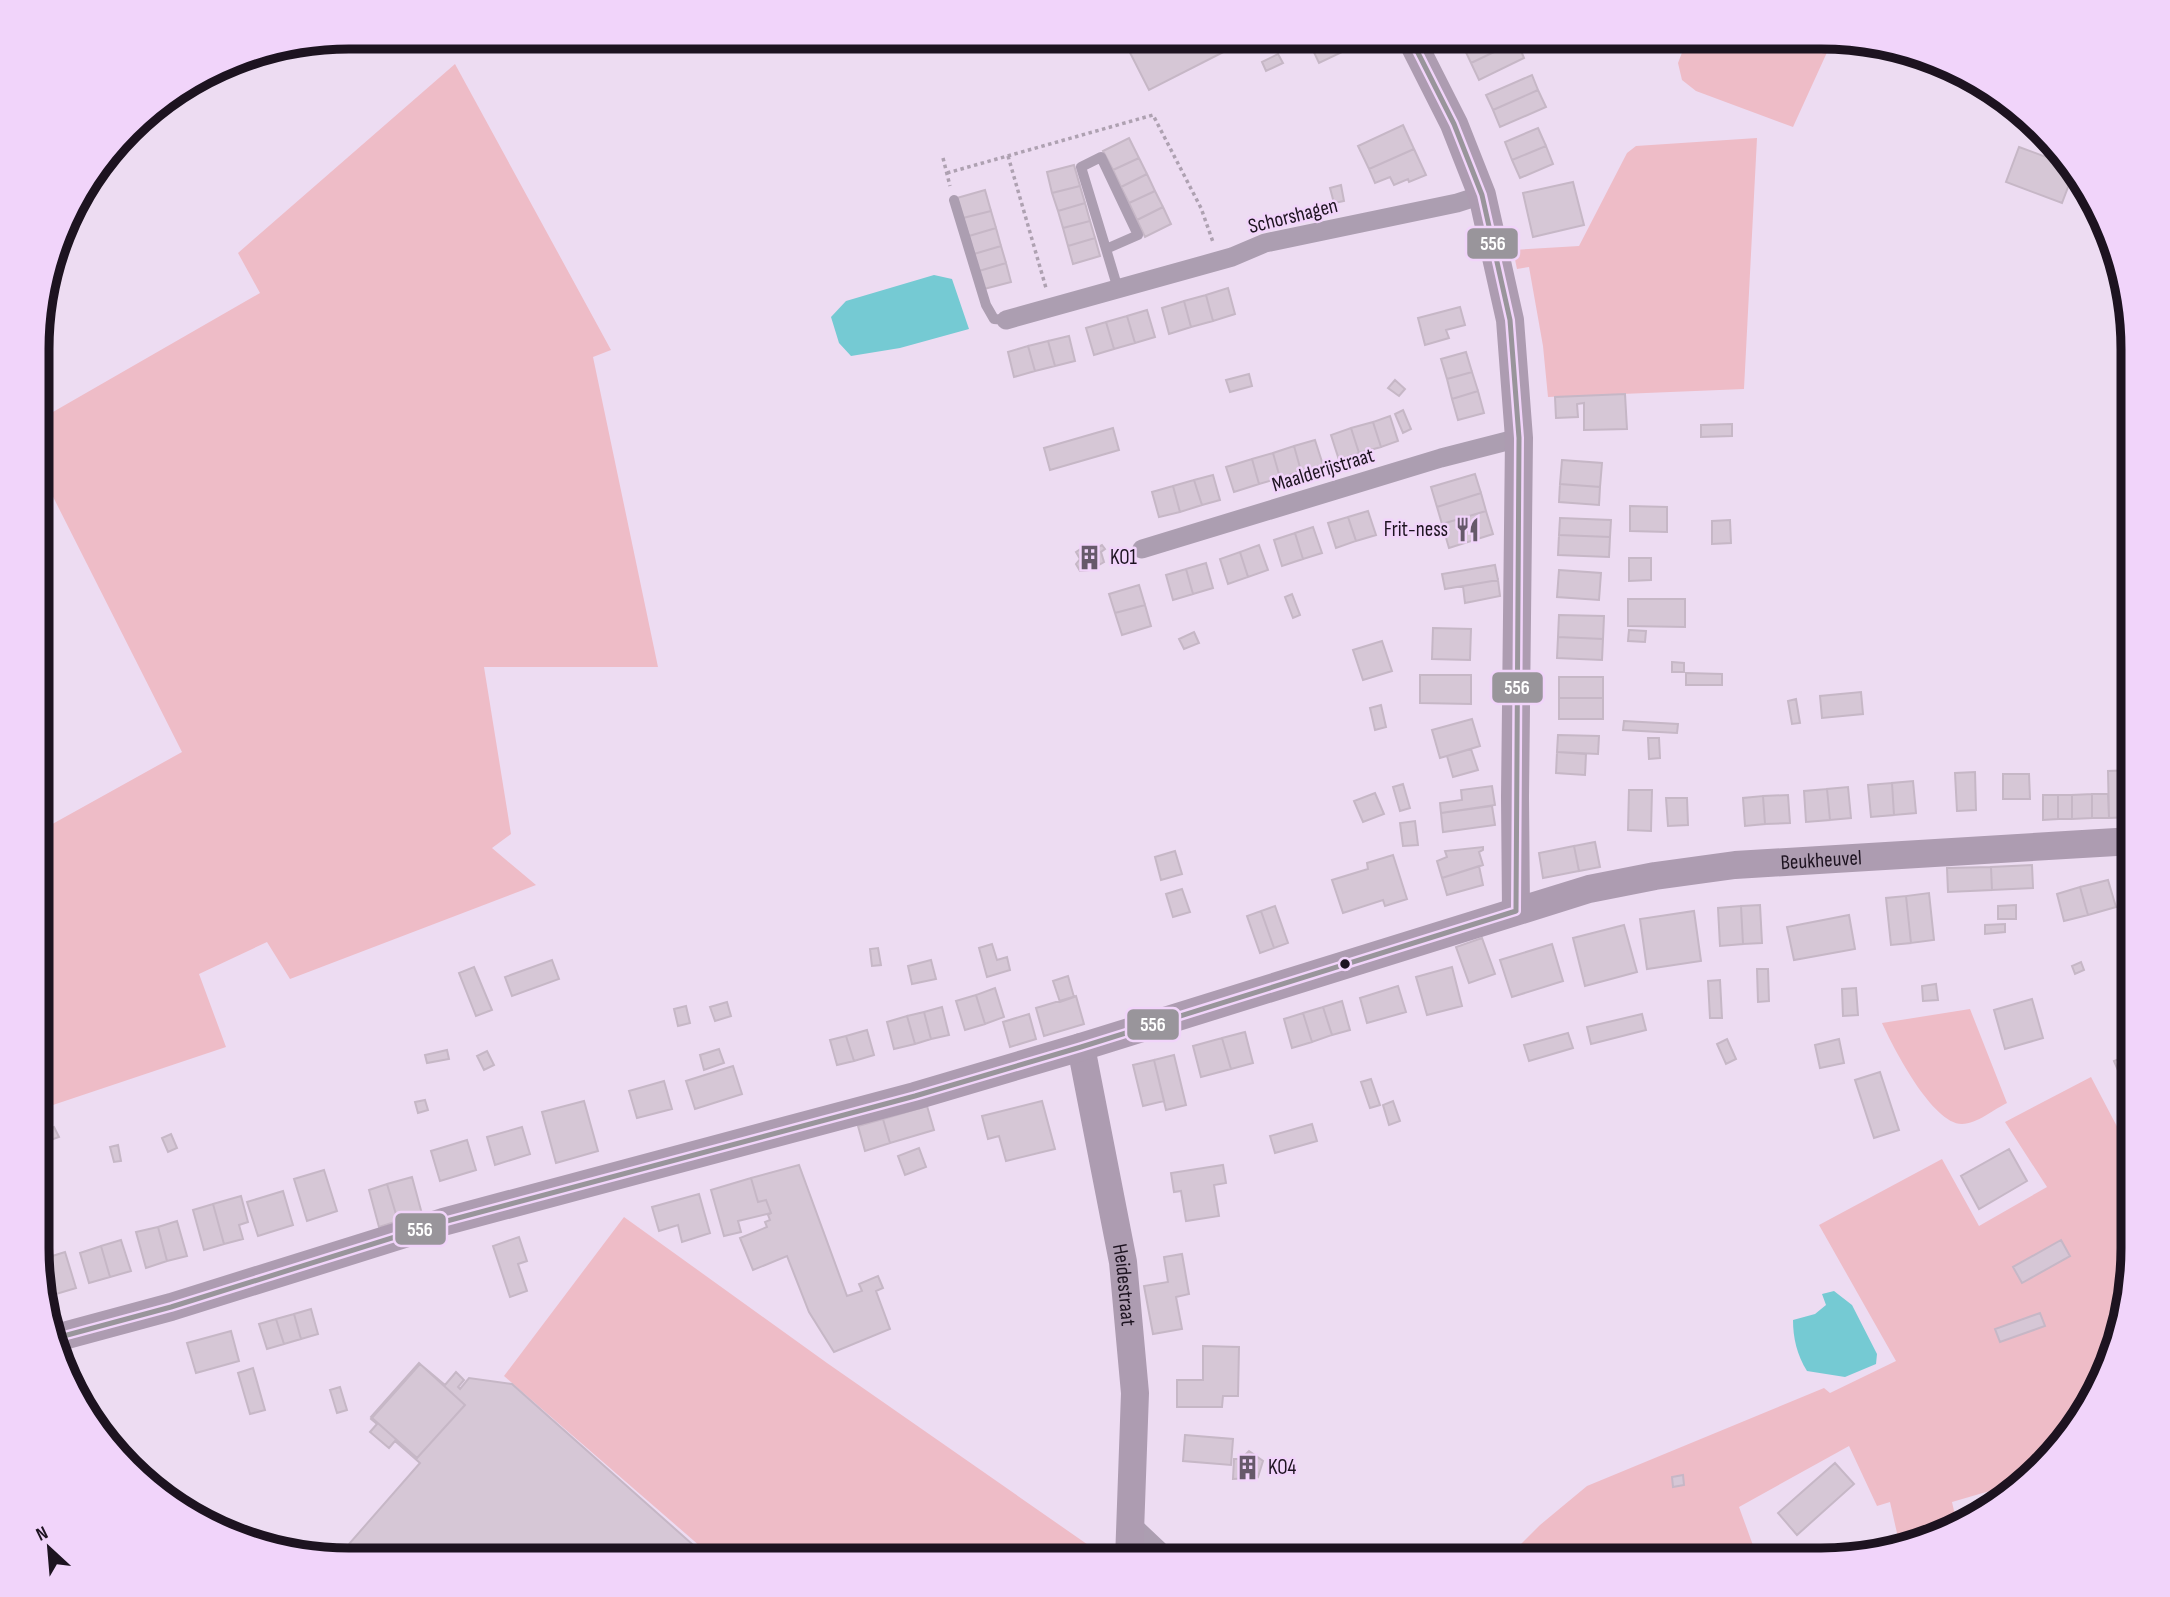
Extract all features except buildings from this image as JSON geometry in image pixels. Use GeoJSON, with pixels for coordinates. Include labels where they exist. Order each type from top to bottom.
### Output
{"type":"FeatureCollection","features":[{"type":"Feature","properties":{"kind":"street"},"geometry":{"type":"LineString","coordinates":[[1416,49],[1454,124],[1482,195],[1510,320],[1519,438],[1515,797],[1517,911]]}},
{"type":"Feature","properties":{"kind":"street","name":"Schorshagen"},"geometry":{"type":"LineString","coordinates":[[1006,320],[1232,257],[1265,243],[1457,203],[1482,195]]}},
{"type":"Feature","properties":{"kind":"street","name":"Maalderijstraat"},"geometry":{"type":"LineString","coordinates":[[1142,549],[1441,458],[1519,438]]}},
{"type":"Feature","properties":{"kind":"street","name":"Beukheuvel"},"geometry":{"type":"LineString","coordinates":[[62,1336],[171,1307],[435,1219],[915,1096],[1588,889],[1690,870],[1735,865],[2121,842]]}},
{"type":"Feature","properties":{"kind":"street","name":"Heidestraat"},"geometry":{"type":"LineString","coordinates":[[1081,1047],[1123,1262],[1135,1393],[1130,1548]]}},
{"type":"Feature","properties":{"kind":"street"},"geometry":{"type":"LineString","coordinates":[[1131,1524],[1156,1548]]}},
{"type":"Feature","properties":{"kind":"lane"},"geometry":{"type":"LineString","coordinates":[[1106,249],[1138,234],[1101,157],[1081,167],[1118,289]]}},
{"type":"Feature","properties":{"kind":"lane","name":"Schorshagen"},"geometry":{"type":"LineString","coordinates":[[954,200],[986,306],[994,319],[1006,320]]}},
{"type":"Feature","properties":{"kind":"path"},"geometry":{"type":"LineString","coordinates":[[1009,156],[1052,307]]}},
{"type":"Feature","properties":{"kind":"path"},"geometry":{"type":"LineString","coordinates":[[943,158],[954,200]]}},
{"type":"Feature","properties":{"kind":"shaded area"},"geometry":{"type":"Polygon","coordinates":[[[1683,49],[1828,49],[1793,127],[1696,91],[1682,80],[1678,63],[1683,49]]]}},
{"type":"Feature","properties":{"kind":"shaded area"},"geometry":{"type":"Polygon","coordinates":[[[455,64],[611,350],[593,357],[658,667],[484,667],[511,834],[492,848],[536,885],[290,979],[267,942],[199,974],[226,1047],[49,1106],[49,826],[182,752],[49,489],[49,414],[260,293],[238,253],[455,64]]]}},
{"type":"Feature","properties":{"kind":"shaded area"},"geometry":{"type":"Polygon","coordinates":[[[1757,138],[1744,389],[1548,397],[1543,346],[1529,267],[1517,269],[1513,250],[1579,246],[1627,153],[1636,146],[1757,138]]]}},
{"type":"Feature","properties":{"kind":"shaded area"},"geometry":{"type":"Polygon","coordinates":[[[1970,1009],[2007,1103],[1979,1119],[1962,1124],[1950,1121],[1926,1098],[1904,1066],[1882,1023],[1970,1009]]]}},
{"type":"Feature","properties":{"kind":"shaded area"},"geometry":{"type":"Polygon","coordinates":[[[2091,1077],[2121,1134],[2120,1268],[2111,1326],[2098,1363],[2081,1398],[2047,1446],[2019,1474],[2002,1487],[1952,1502],[1955,1516],[1898,1538],[1890,1502],[1877,1506],[1849,1446],[1739,1507],[1754,1548],[1517,1548],[1587,1486],[1824,1388],[1830,1393],[1896,1361],[1819,1225],[1942,1159],[1979,1226],[2047,1187],[2005,1122],[2091,1077]]]}},
{"type":"Feature","properties":{"kind":"shaded area"},"geometry":{"type":"Polygon","coordinates":[[[624,1217],[827,1363],[1093,1548],[702,1548],[504,1376],[624,1217]]]}},
{"type":"Feature","properties":{"kind":"water"},"geometry":{"type":"Polygon","coordinates":[[[934,275],[952,279],[969,329],[900,348],[851,356],[839,343],[831,317],[846,301],[934,275]]]}},
{"type":"Feature","properties":{"kind":"water"},"geometry":{"type":"Polygon","coordinates":[[[1834,1291],[1852,1305],[1877,1354],[1876,1364],[1845,1377],[1807,1371],[1798,1353],[1794,1333],[1793,1320],[1815,1314],[1826,1305],[1822,1294],[1834,1291]]]}},
{"type":"Feature","properties":{"kind":"transit line","name":"556"},"geometry":{"type":"LineString","coordinates":[[1416,49],[1454,124],[1482,195],[1510,320],[1519,438],[1516,911]]}},
{"type":"Feature","properties":{"kind":"transit line","name":"556"},"geometry":{"type":"LineString","coordinates":[[62,1336],[171,1307],[443,1222],[915,1096],[1516,911]]}},
{"type":"Feature","properties":{"kind":"place","name":"Frit-ness"},"geometry":{"type":"Point","coordinates":[1468,529]}},
{"type":"Feature","properties":{"kind":"place","name":"KO1"},"geometry":{"type":"Point","coordinates":[1090,557]}},
{"type":"Feature","properties":{"kind":"place","name":"KO4"},"geometry":{"type":"Point","coordinates":[1248,1467]}}]}
